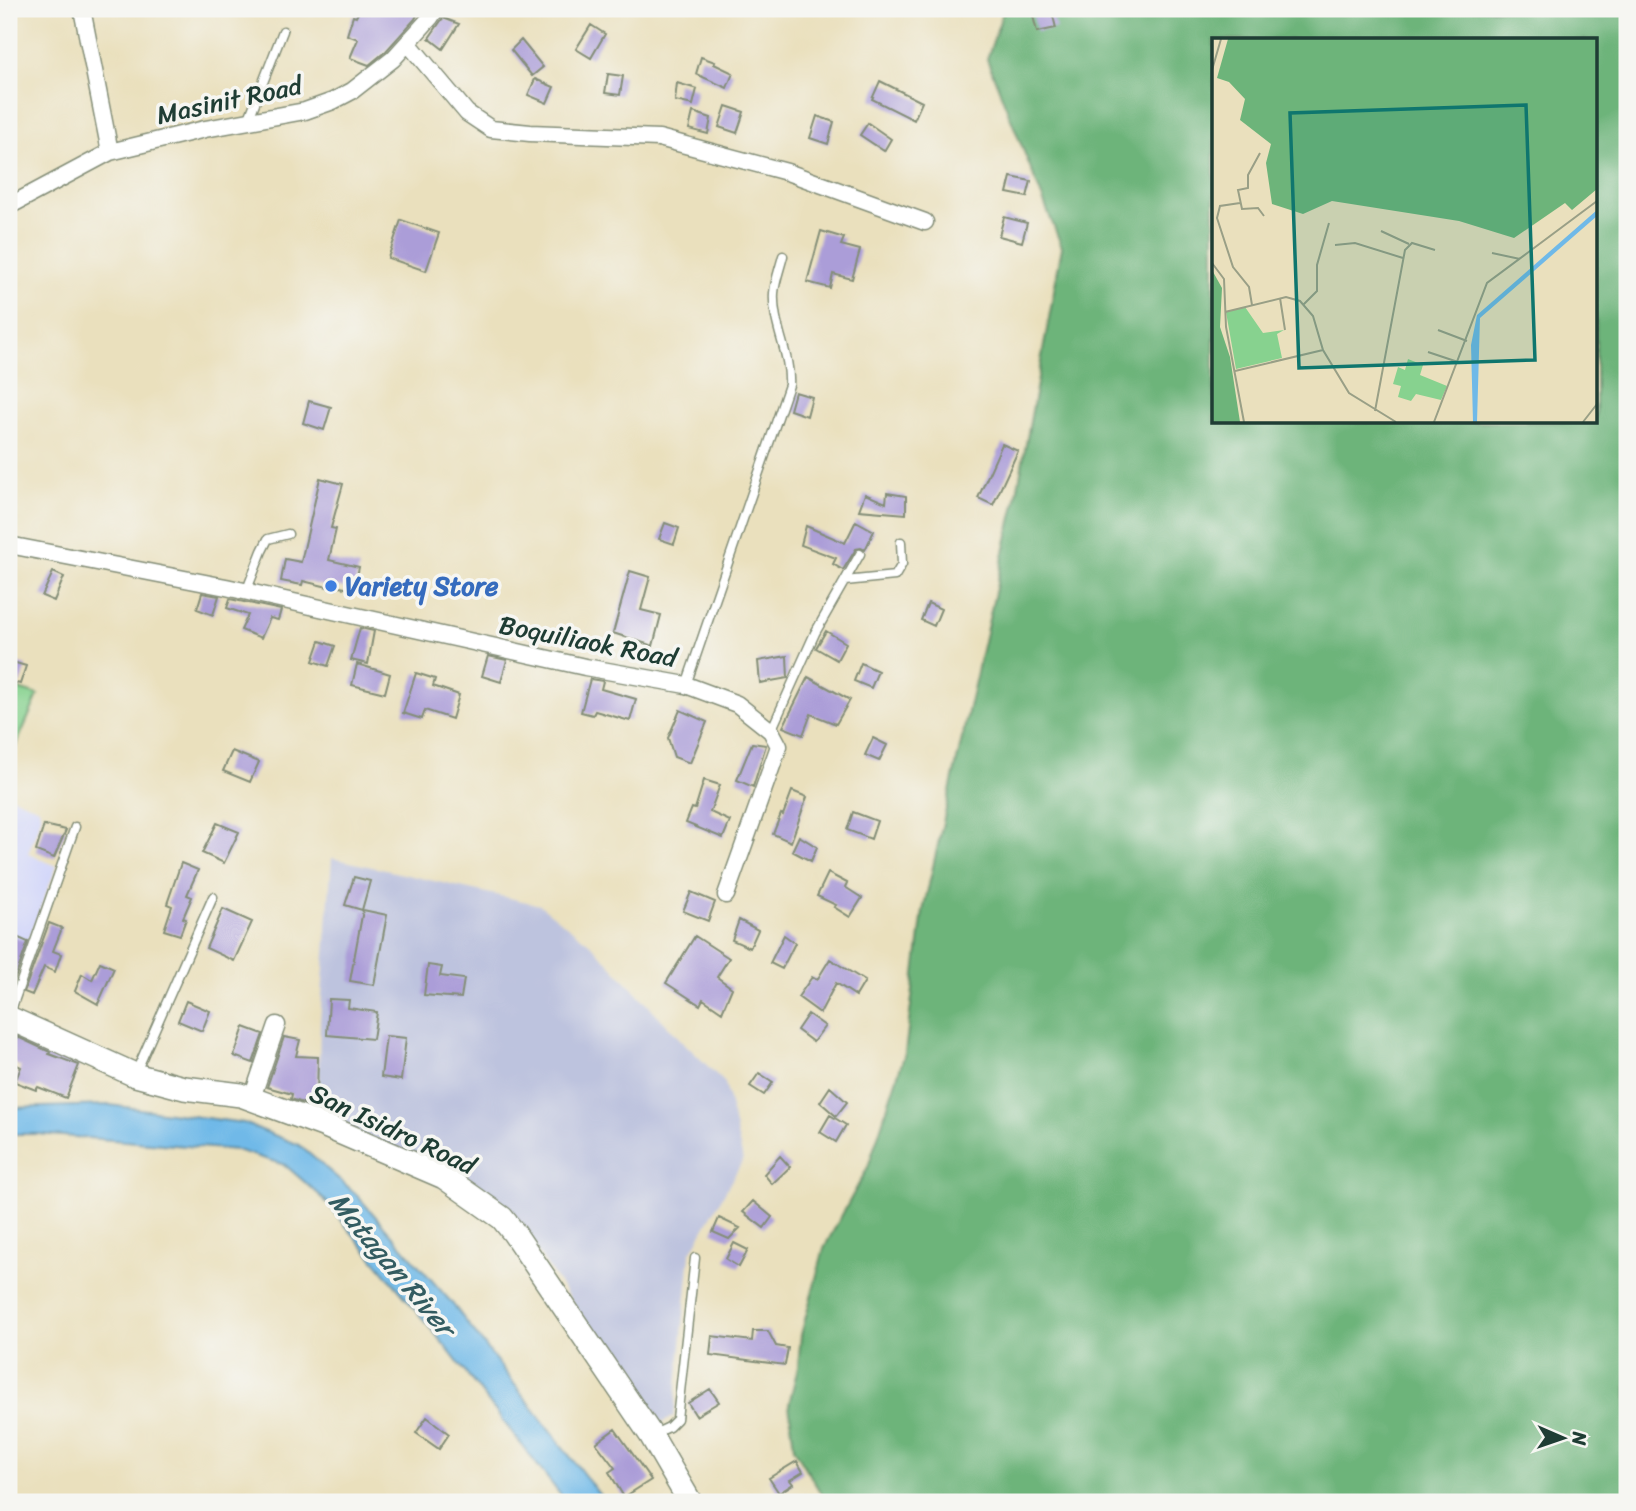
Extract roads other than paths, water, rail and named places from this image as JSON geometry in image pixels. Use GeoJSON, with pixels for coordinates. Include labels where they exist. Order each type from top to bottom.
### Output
{"type":"FeatureCollection","features":[{"type":"Feature","properties":{"kind":"street"},"geometry":{"type":"LineString","coordinates":[[82,9],[110,152]]}},
{"type":"Feature","properties":{"kind":"street","name":"Masinit Road"},"geometry":{"type":"LineString","coordinates":[[9,206],[110,152],[205,129],[305,111],[333,101],[352,91],[377,72],[408,44],[436,9]]}},
{"type":"Feature","properties":{"kind":"street"},"geometry":{"type":"LineString","coordinates":[[408,44],[467,113],[492,129],[659,138],[787,172],[925,222]]}},
{"type":"Feature","properties":{"kind":"street","name":"Boquiliaok Road"},"geometry":{"type":"LineString","coordinates":[[9,545],[246,592],[585,667],[686,685],[737,704],[771,731]]}},
{"type":"Feature","properties":{"kind":"street"},"geometry":{"type":"LineString","coordinates":[[726,895],[779,746],[771,731]]}},
{"type":"Feature","properties":{"kind":"street","name":"San Isidro Road"},"geometry":{"type":"LineString","coordinates":[[9,1017],[135,1075],[184,1088],[252,1098],[323,1125],[444,1177],[502,1218],[651,1435],[690,1502]]}},
{"type":"Feature","properties":{"kind":"street"},"geometry":{"type":"LineString","coordinates":[[252,1098],[277,1025]]}},
{"type":"Feature","properties":{"kind":"lane"},"geometry":{"type":"LineString","coordinates":[[248,121],[283,31]]}},
{"type":"Feature","properties":{"kind":"lane"},"geometry":{"type":"LineString","coordinates":[[686,685],[789,385],[790,372],[779,334],[774,292],[783,256]]}},
{"type":"Feature","properties":{"kind":"lane"},"geometry":{"type":"LineString","coordinates":[[246,592],[268,539],[288,534]]}},
{"type":"Feature","properties":{"kind":"lane"},"geometry":{"type":"LineString","coordinates":[[845,581],[895,576],[902,564],[901,542]]}},
{"type":"Feature","properties":{"kind":"lane"},"geometry":{"type":"LineString","coordinates":[[771,731],[815,633],[860,554]]}},
{"type":"Feature","properties":{"kind":"lane"},"geometry":{"type":"LineString","coordinates":[[9,1017],[75,827]]}},
{"type":"Feature","properties":{"kind":"lane"},"geometry":{"type":"LineString","coordinates":[[135,1075],[213,897]]}},
{"type":"Feature","properties":{"kind":"lane"},"geometry":{"type":"LineString","coordinates":[[651,1435],[669,1427],[677,1419],[695,1258]]}},
{"type":"Feature","properties":{"kind":"water","name":"Matagan River"},"geometry":{"type":"Polygon","coordinates":[[[110,1105],[244,1123],[299,1145],[354,1192],[451,1302],[605,1502],[566,1502],[438,1337],[323,1198],[285,1165],[236,1150],[9,1134],[9,1108],[110,1105]]]}},
{"type":"Feature","properties":{"kind":"place","name":"Variety Store"},"geometry":{"type":"Point","coordinates":[331,586]}}]}
